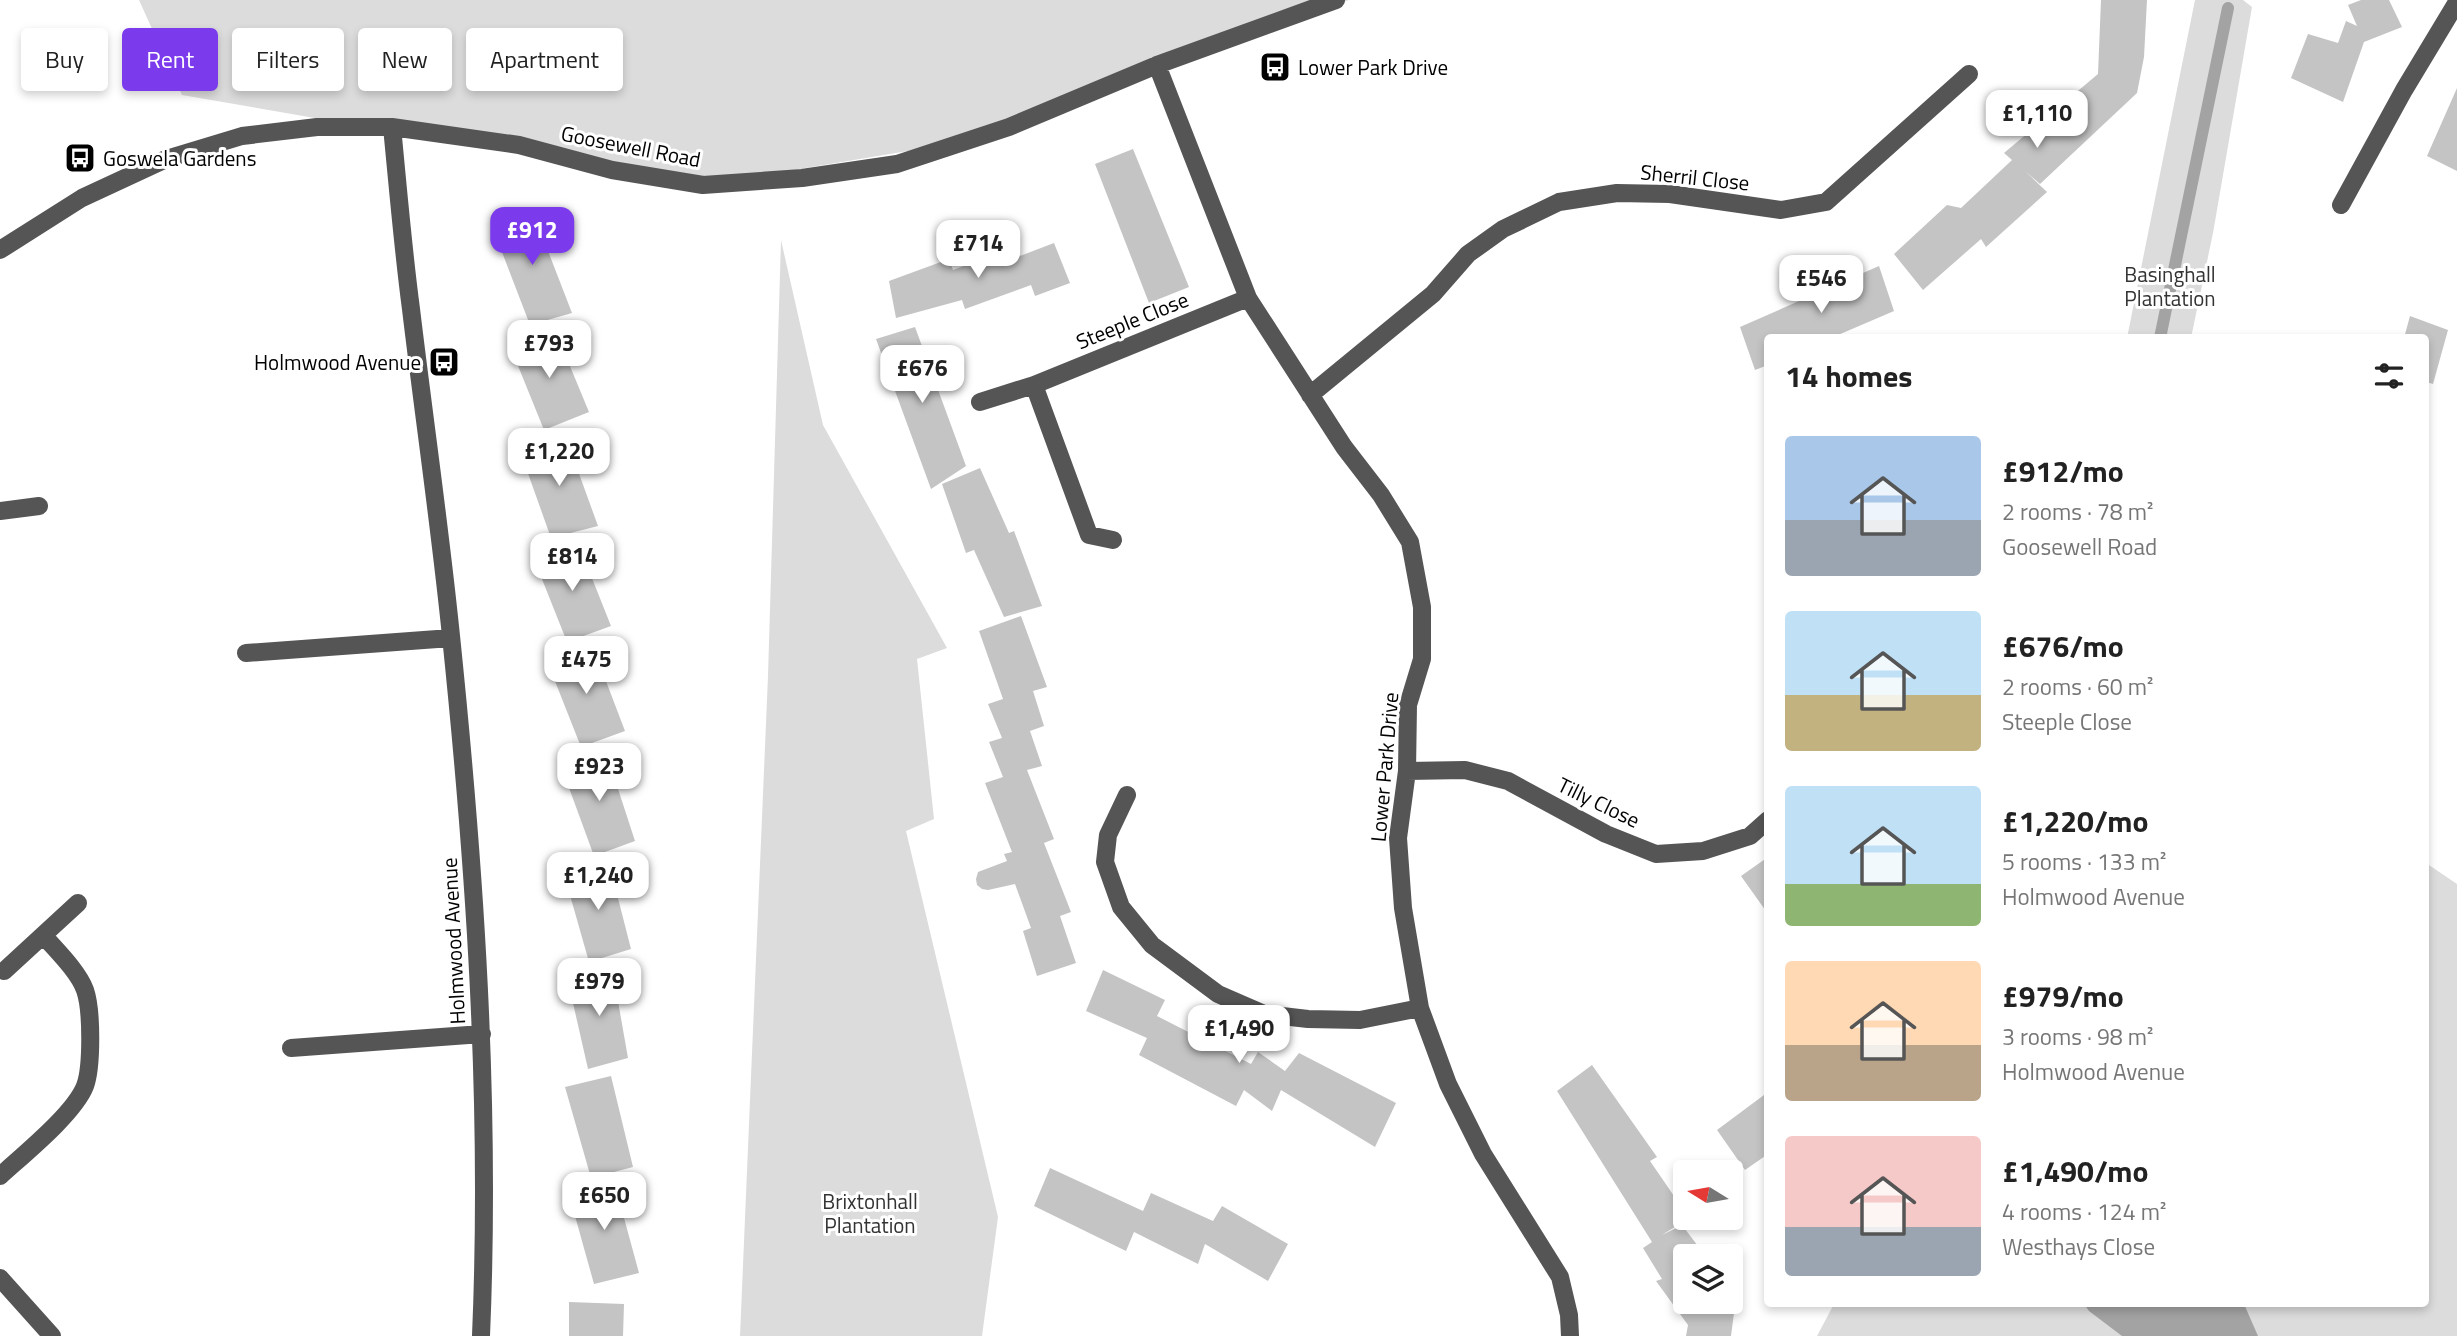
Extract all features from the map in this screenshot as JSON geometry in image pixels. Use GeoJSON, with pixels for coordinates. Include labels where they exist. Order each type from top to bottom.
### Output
{"type":"FeatureCollection","features":[{"type":"Feature","properties":{"kind":"street","name":"Goosewell Road"},"geometry":{"type":"LineString","coordinates":[[0,250],[82,198],[166,159],[242,136],[317,127],[392,127],[519,145],[612,170],[703,185],[802,178],[897,164],[1009,127],[1157,65],[1336,0]]}},
{"type":"Feature","properties":{"kind":"street"},"geometry":{"type":"LineString","coordinates":[[2341,205],[2404,90],[2457,2]]}},
{"type":"Feature","properties":{"kind":"street","name":"Lower Park Drive"},"geometry":{"type":"LineString","coordinates":[[1157,65],[1248,298],[1344,447],[1381,495],[1410,542],[1422,607],[1422,659],[1408,705],[1406,771],[1398,838],[1403,908],[1420,1008],[1448,1084],[1483,1154],[1560,1277],[1569,1314],[1570,1336]]}},
{"type":"Feature","properties":{"kind":"street","name":"Sherril Close"},"geometry":{"type":"LineString","coordinates":[[1310,395],[1433,294],[1468,254],[1503,229],[1548,207],[1559,202],[1618,193],[1670,194],[1781,210],[1826,202],[1969,74]]}},
{"type":"Feature","properties":{"kind":"street","name":"Holmwood Avenue"},"geometry":{"type":"LineString","coordinates":[[392,127],[410,304],[452,638],[472,858],[482,1034],[485,1251],[481,1336]]}},
{"type":"Feature","properties":{"kind":"street","name":"Steeple Close"},"geometry":{"type":"LineString","coordinates":[[980,401],[1034,385],[1248,298]]}},
{"type":"Feature","properties":{"kind":"street"},"geometry":{"type":"LineString","coordinates":[[1034,385],[1089,535],[1113,540]]}},
{"type":"Feature","properties":{"kind":"street"},"geometry":{"type":"LineString","coordinates":[[0,511],[39,506]]}},
{"type":"Feature","properties":{"kind":"street"},"geometry":{"type":"LineString","coordinates":[[246,653],[452,638]]}},
{"type":"Feature","properties":{"kind":"street","name":"Tilly Close"},"geometry":{"type":"LineString","coordinates":[[1406,771],[1465,770],[1508,781],[1606,834],[1656,854],[1703,851],[1751,836],[1764,824]]}},
{"type":"Feature","properties":{"kind":"street"},"geometry":{"type":"LineString","coordinates":[[1127,796],[1108,835],[1105,862],[1121,907],[1152,945],[1218,994],[1264,1014],[1308,1019],[1360,1020],[1420,1008]]}},
{"type":"Feature","properties":{"kind":"street"},"geometry":{"type":"LineString","coordinates":[[4,971],[78,903]]}},
{"type":"Feature","properties":{"kind":"street"},"geometry":{"type":"LineString","coordinates":[[0,1176],[64,1116],[85,1086],[92,1039],[85,990],[64,959],[43,935]]}},
{"type":"Feature","properties":{"kind":"street"},"geometry":{"type":"LineString","coordinates":[[291,1048],[482,1034]]}},
{"type":"Feature","properties":{"kind":"street"},"geometry":{"type":"LineString","coordinates":[[0,1278],[52,1336]]}},
{"type":"Feature","properties":{"kind":"green space"},"geometry":{"type":"Polygon","coordinates":[[[139,0],[1349,0],[962,142],[703,185],[182,95],[180,91],[218,91],[218,28],[152,28],[139,0]]]}},
{"type":"Feature","properties":{"kind":"green space","name":"Basinghall Plantation"},"geometry":{"type":"Polygon","coordinates":[[[2195,0],[2243,0],[2252,7],[2213,233],[2192,334],[2128,334],[2195,0]]]}},
{"type":"Feature","properties":{"kind":"green space","name":"Brixtonhall Plantation"},"geometry":{"type":"Polygon","coordinates":[[[781,240],[823,425],[947,648],[917,659],[934,819],[906,831],[998,1217],[982,1336],[740,1336],[768,676],[781,240]]]}},
{"type":"Feature","properties":{"kind":"green space"},"geometry":{"type":"Polygon","coordinates":[[[2429,865],[2457,884],[2457,1336],[1817,1336],[1832,1307],[2429,1307],[2429,865]]]}},
{"type":"Feature","properties":{"kind":"shaded area"},"geometry":{"type":"Polygon","coordinates":[[[2086,1307],[2245,1307],[2258,1336],[2122,1336],[2086,1307]]]}},
{"type":"Feature","properties":{"kind":"building"},"geometry":{"type":"Polygon","coordinates":[[[2101,0],[2147,0],[2144,57],[2137,93],[2040,184],[2025,171],[2047,192],[1986,247],[1981,239],[1923,290],[1894,254],[1947,205],[1961,208],[2012,160],[2004,153],[2098,74],[2101,0]]]}},
{"type":"Feature","properties":{"kind":"building"},"geometry":{"type":"Polygon","coordinates":[[[2361,0],[2389,0],[2402,27],[2364,42],[2343,102],[2291,78],[2308,34],[2338,43],[2346,21],[2357,26],[2348,5],[2361,0]]]}},
{"type":"Feature","properties":{"kind":"building"},"geometry":{"type":"Polygon","coordinates":[[[2457,88],[2457,171],[2427,156],[2457,88]]]}},
{"type":"Feature","properties":{"kind":"building"},"geometry":{"type":"Polygon","coordinates":[[[1133,149],[1189,287],[1149,303],[1095,164],[1133,149]]]}},
{"type":"Feature","properties":{"kind":"building"},"geometry":{"type":"Polygon","coordinates":[[[531,207],[572,313],[530,325],[497,239],[500,236],[494,221],[531,207]]]}},
{"type":"Feature","properties":{"kind":"building"},"geometry":{"type":"Polygon","coordinates":[[[1054,243],[1070,283],[1035,296],[1031,285],[965,309],[962,300],[896,318],[889,281],[949,259],[953,270],[1017,246],[1020,256],[1054,243]]]}},
{"type":"Feature","properties":{"kind":"building"},"geometry":{"type":"Polygon","coordinates":[[[1879,266],[1894,311],[1840,334],[1764,334],[1764,367],[1755,370],[1740,327],[1879,266]]]}},
{"type":"Feature","properties":{"kind":"building"},"geometry":{"type":"Polygon","coordinates":[[[2410,316],[2448,330],[2433,384],[2429,383],[2429,334],[2405,334],[2410,316]]]}},
{"type":"Feature","properties":{"kind":"building"},"geometry":{"type":"Polygon","coordinates":[[[915,327],[966,466],[931,489],[876,339],[915,327]]]}},
{"type":"Feature","properties":{"kind":"building"},"geometry":{"type":"Polygon","coordinates":[[[555,330],[589,412],[544,430],[510,346],[555,330]]]}},
{"type":"Feature","properties":{"kind":"building"},"geometry":{"type":"Polygon","coordinates":[[[565,435],[598,526],[551,538],[520,451],[565,435]]]}},
{"type":"Feature","properties":{"kind":"building"},"geometry":{"type":"Polygon","coordinates":[[[980,468],[1009,533],[1014,531],[1042,606],[1004,617],[974,550],[966,553],[942,484],[980,468]]]}},
{"type":"Feature","properties":{"kind":"building"},"geometry":{"type":"Polygon","coordinates":[[[578,543],[611,626],[567,642],[534,559],[578,543]]]}},
{"type":"Feature","properties":{"kind":"building"},"geometry":{"type":"Polygon","coordinates":[[[1021,616],[1047,687],[1033,691],[1044,726],[1030,731],[1042,766],[1027,770],[1054,839],[1044,843],[1071,912],[1060,916],[1076,963],[1037,976],[1023,931],[1031,928],[1015,884],[988,890],[977,885],[976,879],[978,872],[1007,861],[1004,854],[1012,852],[985,783],[1003,777],[989,742],[1002,738],[988,704],[1003,699],[979,631],[1021,616]]]}},
{"type":"Feature","properties":{"kind":"building"},"geometry":{"type":"Polygon","coordinates":[[[593,647],[625,731],[581,747],[547,661],[593,647]]]}},
{"type":"Feature","properties":{"kind":"building"},"geometry":{"type":"Polygon","coordinates":[[[606,752],[635,841],[594,856],[561,766],[606,752]]]}},
{"type":"Feature","properties":{"kind":"building"},"geometry":{"type":"Polygon","coordinates":[[[1764,860],[1764,908],[1741,876],[1764,860]]]}},
{"type":"Feature","properties":{"kind":"building"},"geometry":{"type":"Polygon","coordinates":[[[609,863],[631,949],[589,962],[564,874],[609,863]]]}},
{"type":"Feature","properties":{"kind":"building"},"geometry":{"type":"Polygon","coordinates":[[[612,967],[628,1058],[588,1069],[568,981],[612,967]]]}},
{"type":"Feature","properties":{"kind":"building"},"geometry":{"type":"Polygon","coordinates":[[[1103,970],[1165,1000],[1157,1016],[1251,1064],[1258,1052],[1285,1071],[1299,1053],[1396,1103],[1375,1147],[1281,1090],[1272,1111],[1244,1090],[1236,1106],[1139,1055],[1147,1038],[1086,1011],[1103,970]]]}},
{"type":"Feature","properties":{"kind":"building"},"geometry":{"type":"Polygon","coordinates":[[[1592,1065],[1657,1157],[1650,1161],[1673,1195],[1673,1228],[1662,1235],[1673,1230],[1686,1230],[1696,1244],[1673,1244],[1673,1304],[1656,1281],[1662,1279],[1643,1248],[1652,1242],[1557,1091],[1592,1065]]]}},
{"type":"Feature","properties":{"kind":"building"},"geometry":{"type":"Polygon","coordinates":[[[611,1076],[633,1167],[591,1178],[565,1087],[611,1076]]]}},
{"type":"Feature","properties":{"kind":"building"},"geometry":{"type":"Polygon","coordinates":[[[1764,1095],[1764,1157],[1745,1170],[1743,1160],[1738,1160],[1717,1130],[1764,1095]]]}},
{"type":"Feature","properties":{"kind":"building"},"geometry":{"type":"Polygon","coordinates":[[[1050,1168],[1143,1211],[1151,1193],[1213,1221],[1222,1206],[1288,1244],[1268,1281],[1205,1244],[1198,1264],[1134,1232],[1126,1251],[1034,1206],[1050,1168]]]}},
{"type":"Feature","properties":{"kind":"building"},"geometry":{"type":"Polygon","coordinates":[[[614,1181],[639,1273],[594,1284],[568,1191],[614,1181]]]}},
{"type":"Feature","properties":{"kind":"building"},"geometry":{"type":"Polygon","coordinates":[[[569,1302],[624,1304],[623,1336],[569,1336],[569,1302]]]}},
{"type":"Feature","properties":{"kind":"building"},"geometry":{"type":"Polygon","coordinates":[[[1680,1314],[1734,1314],[1731,1336],[1686,1336],[1688,1325],[1680,1314]]]}},
{"type":"Feature","properties":{"kind":"waterway"},"geometry":{"type":"LineString","coordinates":[[2161,334],[2228,8]]}},
{"type":"Feature","properties":{"kind":"place","name":"Lower Park Drive"},"geometry":{"type":"Point","coordinates":[1275,67]}},
{"type":"Feature","properties":{"kind":"place","name":"Goswela Gardens"},"geometry":{"type":"Point","coordinates":[80,158]}},
{"type":"Feature","properties":{"kind":"place","name":"Holmwood Avenue"},"geometry":{"type":"Point","coordinates":[444,362]}}]}
